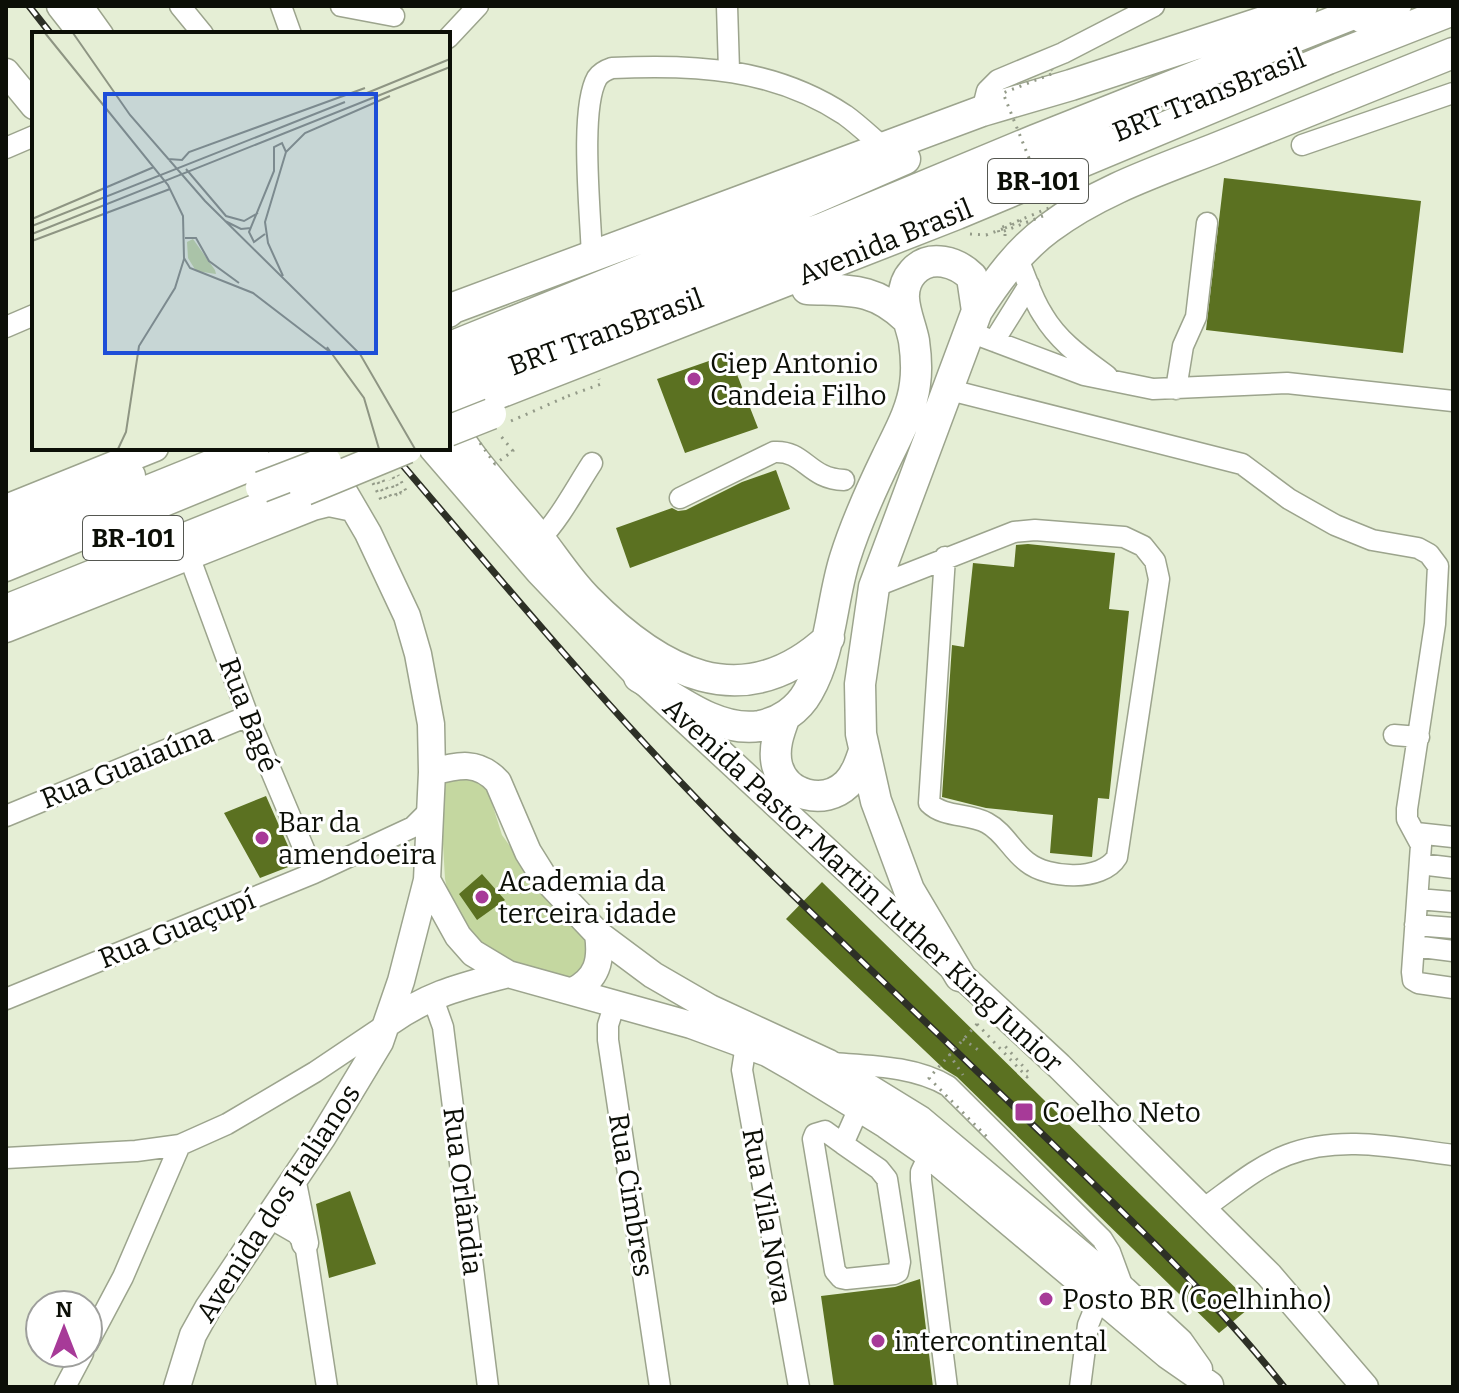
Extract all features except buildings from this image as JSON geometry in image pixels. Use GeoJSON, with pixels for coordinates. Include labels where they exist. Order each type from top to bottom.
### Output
{"type":"FeatureCollection","features":[{"type":"Feature","properties":{"kind":"highway","name":"Avenida Brasil"},"geometry":{"type":"LineString","coordinates":[[450,306],[592,258],[883,147],[993,102],[1062,69],[1272,19],[1302,6]]}},
{"type":"Feature","properties":{"kind":"highway","name":"Avenida Brasil"},"geometry":{"type":"LineString","coordinates":[[451,354],[508,358],[1035,140],[1373,6]]}},
{"type":"Feature","properties":{"kind":"highway","name":"Avenida Brasil"},"geometry":{"type":"LineString","coordinates":[[450,412],[957,214],[1453,10]]}},
{"type":"Feature","properties":{"kind":"highway"},"geometry":{"type":"LineString","coordinates":[[1035,140],[1139,80],[1272,19]]}},
{"type":"Feature","properties":{"kind":"highway"},"geometry":{"type":"LineString","coordinates":[[1328,59],[1368,55],[1453,29]]}},
{"type":"Feature","properties":{"kind":"highway","name":"Avenida Brasil"},"geometry":{"type":"LineString","coordinates":[[478,428],[597,373],[1295,92],[1453,40]]}},
{"type":"Feature","properties":{"kind":"highway","name":"BR-101"},"geometry":{"type":"LineString","coordinates":[[1046,218],[1453,53]]}},
{"type":"Feature","properties":{"kind":"highway","name":"Avenida Brasil"},"geometry":{"type":"LineString","coordinates":[[451,354],[962,136],[1062,69]]}},
{"type":"Feature","properties":{"kind":"highway"},"geometry":{"type":"LineString","coordinates":[[960,976],[909,890],[876,801],[861,734],[860,684],[874,587],[948,383],[979,328],[992,287],[1046,218]]}},
{"type":"Feature","properties":{"kind":"highway"},"geometry":{"type":"LineString","coordinates":[[639,677],[706,716],[731,725],[760,726],[785,716],[797,707],[808,693],[828,640],[845,559],[864,505],[908,413],[915,385],[913,337],[904,301],[913,272],[931,262],[956,264],[972,277],[979,328]]}},
{"type":"Feature","properties":{"kind":"highway"},"geometry":{"type":"LineString","coordinates":[[807,289],[873,295],[890,303],[906,318]]}},
{"type":"Feature","properties":{"kind":"highway"},"geometry":{"type":"LineString","coordinates":[[450,424],[468,451],[585,597],[654,655],[692,674],[725,680],[764,677],[809,657],[874,587]]}},
{"type":"Feature","properties":{"kind":"highway","name":"BR-101"},"geometry":{"type":"LineString","coordinates":[[6,590],[254,475],[353,450]]}},
{"type":"Feature","properties":{"kind":"highway"},"geometry":{"type":"LineString","coordinates":[[6,610],[254,475],[396,450]]}},
{"type":"Feature","properties":{"kind":"highway"},"geometry":{"type":"LineString","coordinates":[[6,525],[210,454]]}},
{"type":"Feature","properties":{"kind":"highway","name":"BR-101"},"geometry":{"type":"LineString","coordinates":[[6,548],[210,454],[254,475]]}},
{"type":"Feature","properties":{"kind":"highway"},"geometry":{"type":"LineString","coordinates":[[785,716],[777,739],[777,765],[796,792],[820,796],[845,786],[856,773],[864,751]]}},
{"type":"Feature","properties":{"kind":"main road"},"geometry":{"type":"LineString","coordinates":[[60,6],[80,32]]}},
{"type":"Feature","properties":{"kind":"main road"},"geometry":{"type":"LineString","coordinates":[[6,72],[32,104]]}},
{"type":"Feature","properties":{"kind":"main road"},"geometry":{"type":"LineString","coordinates":[[6,508],[150,450]]}},
{"type":"Feature","properties":{"kind":"main road"},"geometry":{"type":"LineString","coordinates":[[310,450],[348,500],[389,573],[407,616],[418,654],[431,724],[427,880],[458,936],[473,953],[508,974],[691,1025],[767,1053],[859,1108],[929,1155],[1111,1294]]}},
{"type":"Feature","properties":{"kind":"main road","name":"Avenida Pastor Martin Luther King Junior"},"geometry":{"type":"LineString","coordinates":[[434,450],[539,572],[639,677],[960,976],[989,1018],[1059,1066],[1269,1275],[1365,1387]]}},
{"type":"Feature","properties":{"kind":"main road"},"geometry":{"type":"LineString","coordinates":[[6,629],[313,507],[348,500]]}},
{"type":"Feature","properties":{"kind":"main road"},"geometry":{"type":"LineString","coordinates":[[432,772],[456,765],[471,765],[490,774],[498,782],[528,852],[543,876],[598,934],[653,975],[710,1008],[829,1063],[920,1119],[1111,1294],[1167,1355],[1211,1386]]}},
{"type":"Feature","properties":{"kind":"main road","name":"Avenida dos Italianos"},"geometry":{"type":"LineString","coordinates":[[177,1387],[193,1335],[208,1308],[293,1183],[371,1057],[388,1023],[427,880]]}},
{"type":"Feature","properties":{"kind":"main road"},"geometry":{"type":"LineString","coordinates":[[573,991],[594,975],[599,962],[598,934]]}},
{"type":"Feature","properties":{"kind":"main road","name":"Avenida dos Italianos"},"geometry":{"type":"LineString","coordinates":[[388,1023],[432,996],[508,974]]}},
{"type":"Feature","properties":{"kind":"main road"},"geometry":{"type":"LineString","coordinates":[[293,1183],[305,1243]]}},
{"type":"Feature","properties":{"kind":"street"},"geometry":{"type":"LineString","coordinates":[[83,6],[102,32]]}},
{"type":"Feature","properties":{"kind":"street"},"geometry":{"type":"LineString","coordinates":[[180,6],[201,32]]}},
{"type":"Feature","properties":{"kind":"street"},"geometry":{"type":"LineString","coordinates":[[281,6],[290,32]]}},
{"type":"Feature","properties":{"kind":"street"},"geometry":{"type":"LineString","coordinates":[[341,6],[394,16]]}},
{"type":"Feature","properties":{"kind":"street"},"geometry":{"type":"LineString","coordinates":[[450,36],[478,6]]}},
{"type":"Feature","properties":{"kind":"street"},"geometry":{"type":"LineString","coordinates":[[727,6],[729,70]]}},
{"type":"Feature","properties":{"kind":"street","name":"BRT TransBrasil"},"geometry":{"type":"LineString","coordinates":[[450,380],[1401,6]]}},
{"type":"Feature","properties":{"kind":"street","name":"BRT TransBrasil"},"geometry":{"type":"LineString","coordinates":[[450,391],[508,358],[703,296],[1433,6]]}},
{"type":"Feature","properties":{"kind":"street"},"geometry":{"type":"LineString","coordinates":[[1062,69],[1146,8]]}},
{"type":"Feature","properties":{"kind":"street"},"geometry":{"type":"LineString","coordinates":[[592,258],[588,124],[595,82],[603,72],[612,68],[729,70],[765,78],[828,105],[848,117],[883,147]]}},
{"type":"Feature","properties":{"kind":"street"},"geometry":{"type":"LineString","coordinates":[[1302,145],[1453,93]]}},
{"type":"Feature","properties":{"kind":"street"},"geometry":{"type":"LineString","coordinates":[[6,148],[32,137]]}},
{"type":"Feature","properties":{"kind":"street"},"geometry":{"type":"LineString","coordinates":[[1176,389],[1183,346],[1196,317],[1207,223]]}},
{"type":"Feature","properties":{"kind":"street"},"geometry":{"type":"LineString","coordinates":[[1017,257],[1041,314],[1054,333],[1071,350],[1117,383]]}},
{"type":"Feature","properties":{"kind":"street"},"geometry":{"type":"LineString","coordinates":[[1029,285],[979,328],[1072,371],[1117,383],[1176,389],[1287,383],[1453,401]]}},
{"type":"Feature","properties":{"kind":"street"},"geometry":{"type":"LineString","coordinates":[[6,327],[32,316]]}},
{"type":"Feature","properties":{"kind":"street"},"geometry":{"type":"LineString","coordinates":[[948,383],[1242,464],[1289,499],[1335,525],[1372,540],[1418,548],[1429,554],[1438,566],[1435,624],[1407,809],[1407,819],[1421,845],[1413,980],[1453,988]]}},
{"type":"Feature","properties":{"kind":"street"},"geometry":{"type":"LineString","coordinates":[[6,560],[254,475],[280,450]]}},
{"type":"Feature","properties":{"kind":"street"},"geometry":{"type":"LineString","coordinates":[[6,571],[254,475],[304,450]]}},
{"type":"Feature","properties":{"kind":"street"},"geometry":{"type":"LineString","coordinates":[[680,498],[774,452],[789,453],[823,477],[844,480],[881,468]]}},
{"type":"Feature","properties":{"kind":"street"},"geometry":{"type":"LineString","coordinates":[[540,539],[557,521],[592,463]]}},
{"type":"Feature","properties":{"kind":"street"},"geometry":{"type":"LineString","coordinates":[[844,480],[864,505]]}},
{"type":"Feature","properties":{"kind":"street"},"geometry":{"type":"LineString","coordinates":[[874,587],[945,557],[1014,532],[1035,530],[1124,537],[1143,546],[1155,561],[1159,579],[1117,857],[1111,866],[1100,873],[1083,876],[1034,867],[1024,861],[995,828],[971,817],[935,808],[929,803],[945,557]]}},
{"type":"Feature","properties":{"kind":"street","name":"Rua Bagé"},"geometry":{"type":"LineString","coordinates":[[189,556],[248,716],[314,873]]}},
{"type":"Feature","properties":{"kind":"street","name":"Rua Guaiaúna"},"geometry":{"type":"LineString","coordinates":[[6,816],[248,716]]}},
{"type":"Feature","properties":{"kind":"street"},"geometry":{"type":"LineString","coordinates":[[1394,735],[1419,737]]}},
{"type":"Feature","properties":{"kind":"street","name":"Rua Guaçupí"},"geometry":{"type":"LineString","coordinates":[[6,999],[314,873],[413,827],[430,810]]}},
{"type":"Feature","properties":{"kind":"street"},"geometry":{"type":"LineString","coordinates":[[1416,833],[1453,837]]}},
{"type":"Feature","properties":{"kind":"street"},"geometry":{"type":"LineString","coordinates":[[1420,864],[1453,868]]}},
{"type":"Feature","properties":{"kind":"street"},"geometry":{"type":"LineString","coordinates":[[1418,899],[1453,902]]}},
{"type":"Feature","properties":{"kind":"street"},"geometry":{"type":"LineString","coordinates":[[1415,925],[1453,928]]}},
{"type":"Feature","properties":{"kind":"street"},"geometry":{"type":"LineString","coordinates":[[1414,946],[1453,951]]}},
{"type":"Feature","properties":{"kind":"street","name":"Rua Orlândia"},"geometry":{"type":"LineString","coordinates":[[432,996],[443,1027],[488,1387]]}},
{"type":"Feature","properties":{"kind":"street","name":"Rua Cimbres"},"geometry":{"type":"LineString","coordinates":[[615,1003],[608,1025],[608,1040],[660,1387]]}},
{"type":"Feature","properties":{"kind":"street"},"geometry":{"type":"LineString","coordinates":[[6,1158],[136,1151],[180,1145],[227,1124],[302,1080],[388,1023]]}},
{"type":"Feature","properties":{"kind":"street","name":"Rua Vila Nova"},"geometry":{"type":"LineString","coordinates":[[746,1045],[742,1070],[799,1387]]}},
{"type":"Feature","properties":{"kind":"street"},"geometry":{"type":"LineString","coordinates":[[829,1063],[919,1073],[948,1086],[1102,1239],[1110,1252],[1111,1294],[1088,1325],[1080,1387]]}},
{"type":"Feature","properties":{"kind":"street"},"geometry":{"type":"LineString","coordinates":[[843,1144],[859,1108]]}},
{"type":"Feature","properties":{"kind":"street"},"geometry":{"type":"LineString","coordinates":[[825,1131],[843,1144],[879,1169],[887,1179],[900,1262],[898,1272],[894,1274],[846,1279],[835,1271],[813,1139],[815,1134],[825,1131]]}},
{"type":"Feature","properties":{"kind":"street"},"geometry":{"type":"LineString","coordinates":[[1203,1209],[1286,1155],[1320,1146],[1354,1143],[1453,1155]]}},
{"type":"Feature","properties":{"kind":"street"},"geometry":{"type":"LineString","coordinates":[[104,1313],[123,1277],[180,1145]]}},
{"type":"Feature","properties":{"kind":"street"},"geometry":{"type":"LineString","coordinates":[[929,1155],[921,1172],[921,1180],[947,1387]]}},
{"type":"Feature","properties":{"kind":"street"},"geometry":{"type":"LineString","coordinates":[[270,1218],[296,1233],[305,1243],[327,1387]]}},
{"type":"Feature","properties":{"kind":"street"},"geometry":{"type":"LineString","coordinates":[[65,1387],[75,1369]]}},
{"type":"Feature","properties":{"kind":"path"},"geometry":{"type":"LineString","coordinates":[[1046,218],[993,102],[1062,69]]}},
{"type":"Feature","properties":{"kind":"path"},"geometry":{"type":"LineString","coordinates":[[1046,218],[999,233],[998,229],[1046,218]]}},
{"type":"Feature","properties":{"kind":"path"},"geometry":{"type":"LineString","coordinates":[[961,228],[964,234],[986,235],[1005,228]]}},
{"type":"Feature","properties":{"kind":"path"},"geometry":{"type":"LineString","coordinates":[[568,396],[601,384],[597,373]]}},
{"type":"Feature","properties":{"kind":"path"},"geometry":{"type":"LineString","coordinates":[[478,428],[513,451],[495,464],[478,428]]}},
{"type":"Feature","properties":{"kind":"path"},"geometry":{"type":"LineString","coordinates":[[348,500],[395,470],[406,491],[401,493],[392,474],[388,476],[396,495],[391,497],[382,479],[377,481],[386,499],[382,502]]}},
{"type":"Feature","properties":{"kind":"path"},"geometry":{"type":"LineString","coordinates":[[989,1018],[989,1027],[1030,1074],[1027,1077],[989,1018]]}},
{"type":"Feature","properties":{"kind":"path"},"geometry":{"type":"LineString","coordinates":[[987,1137],[929,1078],[963,1039],[989,1018]]}},
{"type":"Feature","properties":{"kind":"path"},"geometry":{"type":"LineString","coordinates":[[963,1039],[981,1052]]}},
{"type":"Feature","properties":{"kind":"path"},"geometry":{"type":"LineString","coordinates":[[949,1054],[963,1075]]}},
{"type":"Feature","properties":{"kind":"green space"},"geometry":{"type":"Polygon","coordinates":[[[476,777],[489,794],[502,835],[541,890],[591,943],[597,958],[573,979],[533,969],[491,952],[451,907],[445,879],[440,792],[446,779],[476,777]]]}},
{"type":"Feature","properties":{"kind":"railway"},"geometry":{"type":"LineString","coordinates":[[29,6],[49,32]]}},
{"type":"Feature","properties":{"kind":"railway"},"geometry":{"type":"LineString","coordinates":[[390,450],[558,646],[689,791],[1150,1239],[1205,1296],[1284,1387]]}},
{"type":"Feature","properties":{"kind":"place","name":"Ciep Antonio Candeia Filho"},"geometry":{"type":"Point","coordinates":[694,379]}},
{"type":"Feature","properties":{"kind":"place","name":"Bar da amendoeira"},"geometry":{"type":"Point","coordinates":[262,838]}},
{"type":"Feature","properties":{"kind":"place","name":"Academia da terceira idade"},"geometry":{"type":"Point","coordinates":[482,897]}},
{"type":"Feature","properties":{"kind":"place","name":"Coelho Neto"},"geometry":{"type":"Point","coordinates":[1024,1112]}},
{"type":"Feature","properties":{"kind":"place","name":"Posto BR (Coelhinho)"},"geometry":{"type":"Point","coordinates":[1046,1299]}},
{"type":"Feature","properties":{"kind":"place","name":"intercontinental"},"geometry":{"type":"Point","coordinates":[878,1341]}}]}
